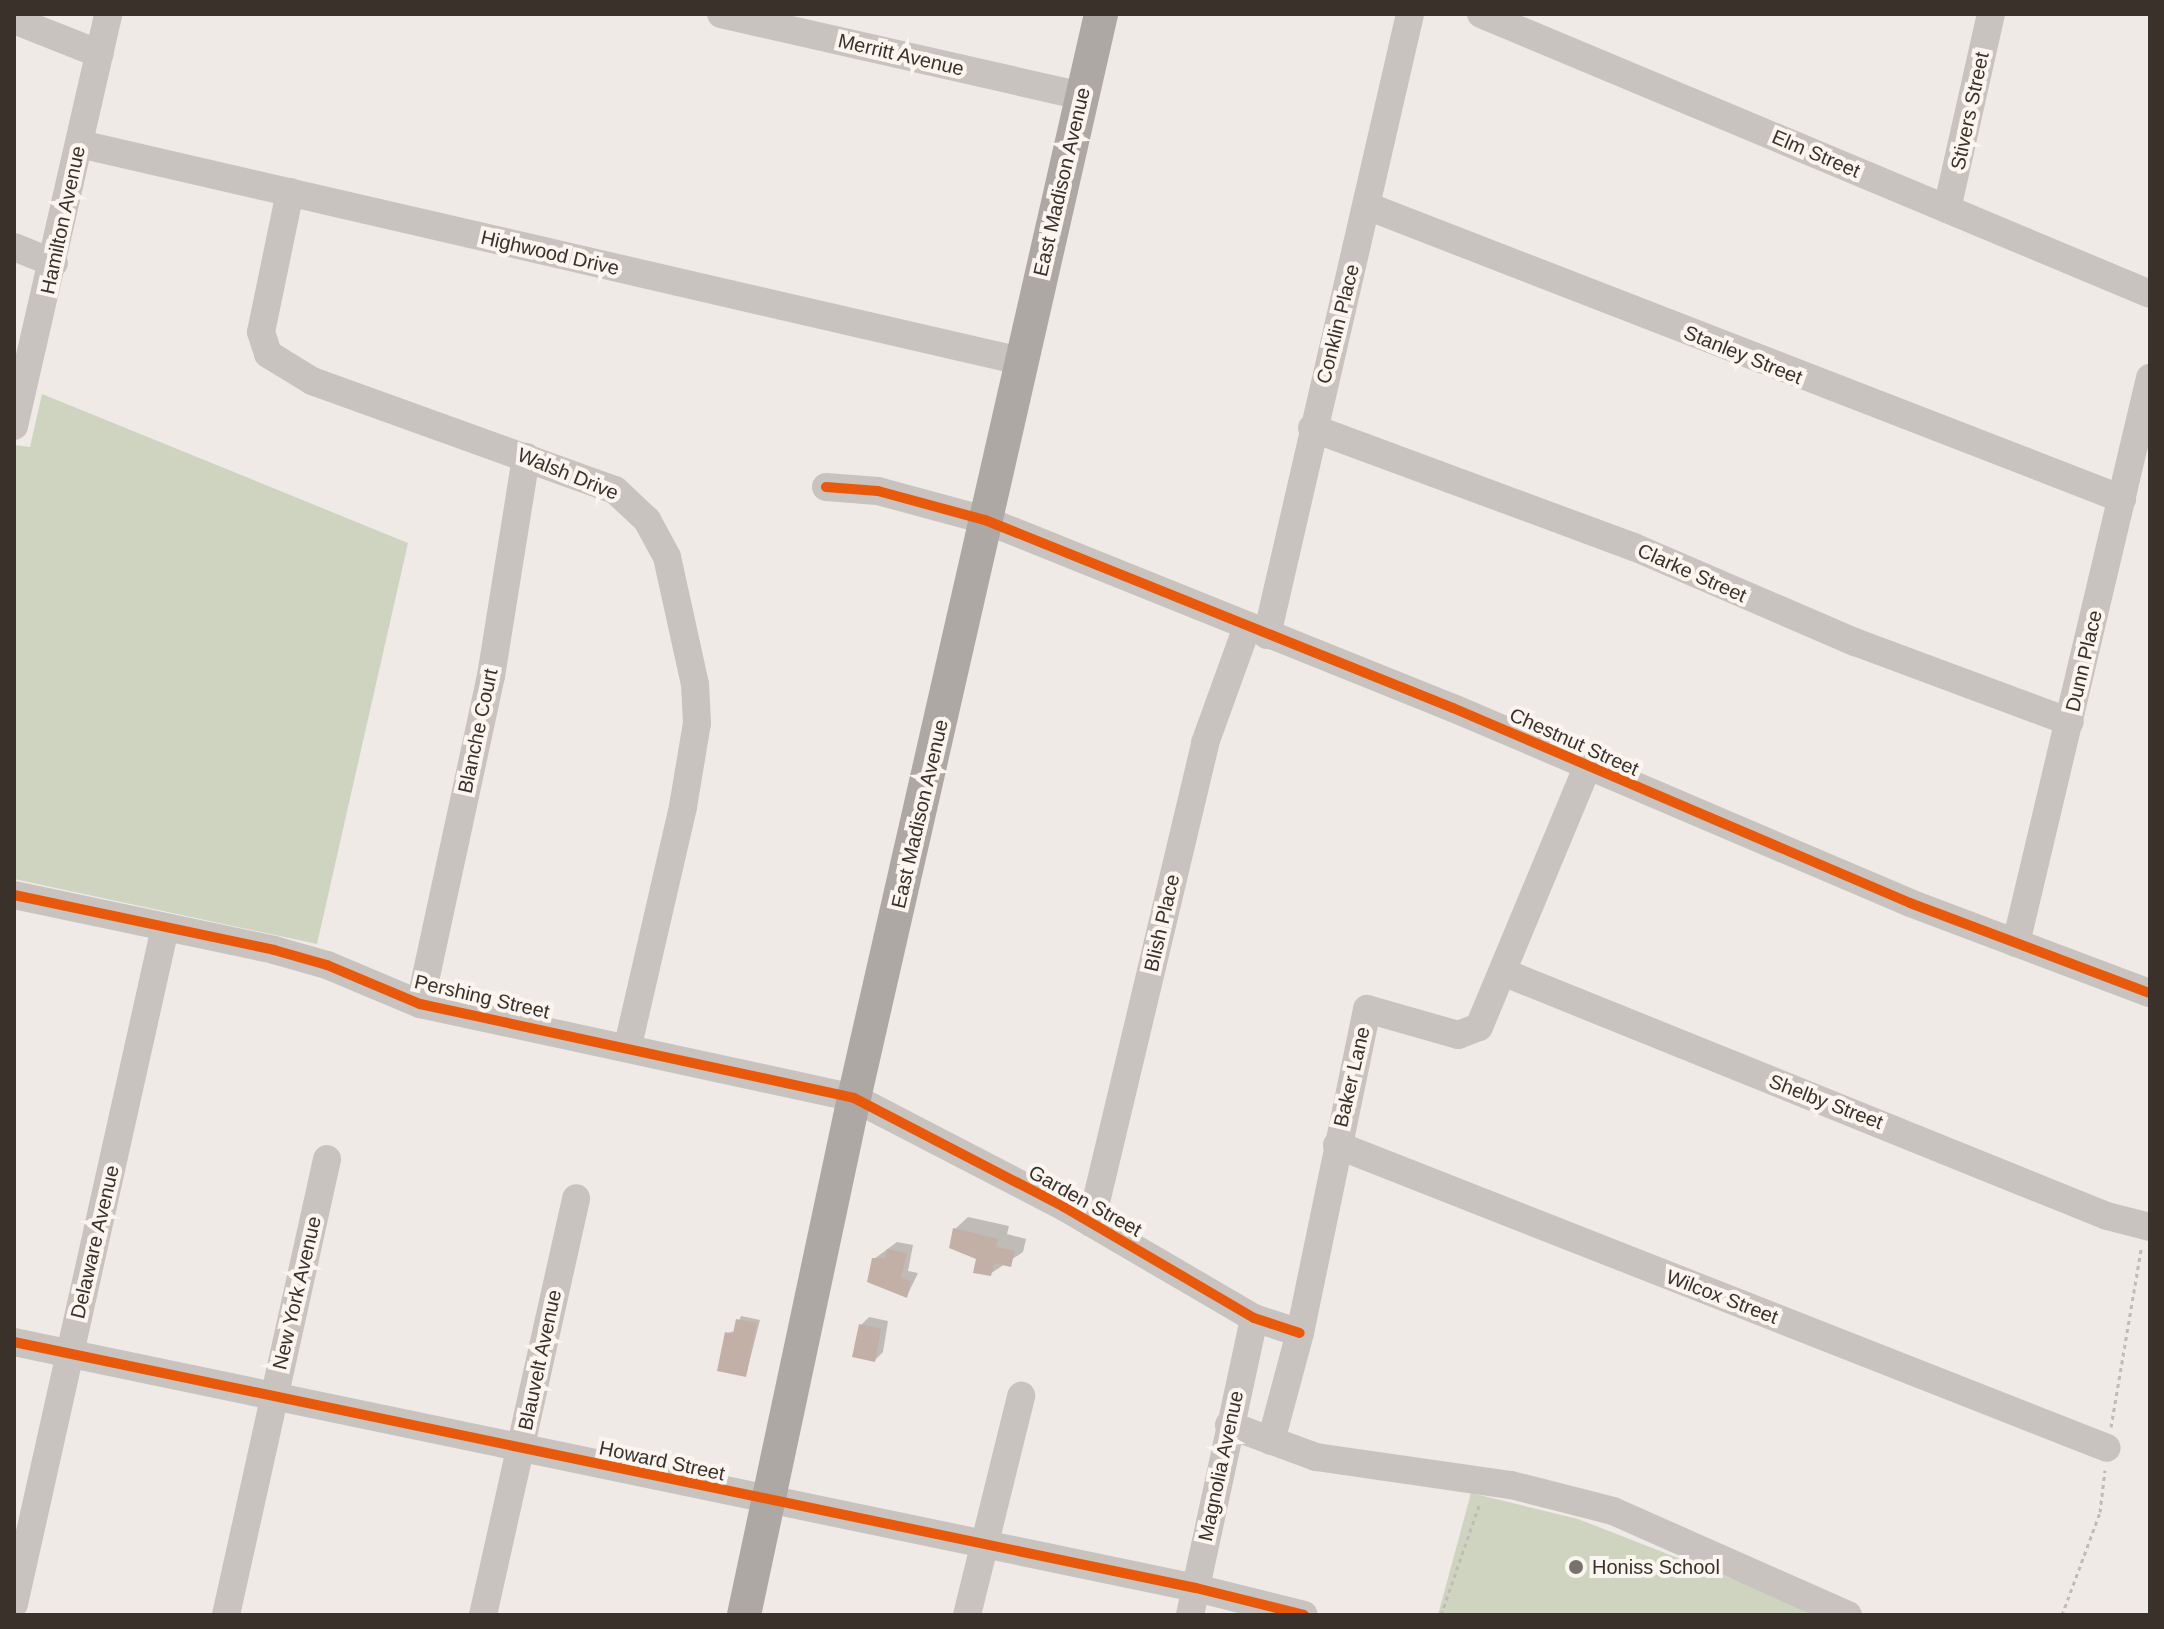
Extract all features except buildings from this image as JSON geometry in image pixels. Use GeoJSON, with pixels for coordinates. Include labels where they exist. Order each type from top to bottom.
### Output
{"type":"FeatureCollection","features":[{"type":"Feature","properties":{"kind":"main road","name":"East Madison Avenue"},"geometry":{"type":"LineString","coordinates":[[744,1615],[854,1098],[1101,14]]}},
{"type":"Feature","properties":{"kind":"street","name":"Hamilton Avenue"},"geometry":{"type":"LineString","coordinates":[[16,426],[108,14]]}},
{"type":"Feature","properties":{"kind":"street","name":"Merritt Avenue"},"geometry":{"type":"LineString","coordinates":[[721,14],[1082,96]]}},
{"type":"Feature","properties":{"kind":"street","name":"Conklin Place"},"geometry":{"type":"LineString","coordinates":[[1257,631],[1312,428],[1410,14]]}},
{"type":"Feature","properties":{"kind":"street","name":"Stivers Street"},"geometry":{"type":"LineString","coordinates":[[1947,209],[1991,14]]}},
{"type":"Feature","properties":{"kind":"street","name":"Elm Street"},"geometry":{"type":"LineString","coordinates":[[1484,15],[2150,294]]}},
{"type":"Feature","properties":{"kind":"street"},"geometry":{"type":"LineString","coordinates":[[14,20],[100,54]]}},
{"type":"Feature","properties":{"kind":"street","name":"Highwood Drive"},"geometry":{"type":"LineString","coordinates":[[80,144],[1021,361]]}},
{"type":"Feature","properties":{"kind":"street","name":"Walsh Drive"},"geometry":{"type":"LineString","coordinates":[[290,192],[261,332],[268,354],[312,381],[615,490],[647,520],[667,557],[695,684],[692,763],[628,1045]]}},
{"type":"Feature","properties":{"kind":"street","name":"Stanley Street"},"geometry":{"type":"LineString","coordinates":[[1367,206],[2122,499]]}},
{"type":"Feature","properties":{"kind":"street"},"geometry":{"type":"LineString","coordinates":[[14,247],[54,263]]}},
{"type":"Feature","properties":{"kind":"street","name":"Dunn Place"},"geometry":{"type":"LineString","coordinates":[[2016,943],[2150,378]]}},
{"type":"Feature","properties":{"kind":"street","name":"Clarke Street"},"geometry":{"type":"LineString","coordinates":[[1312,428],[1634,547],[1855,642],[2070,722]]}},
{"type":"Feature","properties":{"kind":"street","name":"Blanche Court"},"geometry":{"type":"LineString","coordinates":[[420,1004],[491,676],[526,457]]}},
{"type":"Feature","properties":{"kind":"street","name":"Chestnut Street"},"geometry":{"type":"LineString","coordinates":[[826,487],[893,495],[985,520],[1587,767],[1740,834],[2150,993]]}},
{"type":"Feature","properties":{"kind":"street","name":"Blish Place"},"geometry":{"type":"LineString","coordinates":[[1091,1223],[1205,743],[1257,631]]}},
{"type":"Feature","properties":{"kind":"street","name":"Baker Lane"},"geometry":{"type":"LineString","coordinates":[[1271,1441],[1300,1333],[1367,1009],[1458,1035],[1469,1033],[1485,1016],[1587,767]]}},
{"type":"Feature","properties":{"kind":"street","name":"Pershing Street"},"geometry":{"type":"LineString","coordinates":[[14,895],[327,965],[420,1004],[628,1045],[854,1098]]}},
{"type":"Feature","properties":{"kind":"street","name":"Delaware Avenue"},"geometry":{"type":"LineString","coordinates":[[14,1604],[165,928]]}},
{"type":"Feature","properties":{"kind":"street","name":"Shelby Street"},"geometry":{"type":"LineString","coordinates":[[1503,972],[2107,1216],[2148,1226]]}},
{"type":"Feature","properties":{"kind":"street","name":"Garden Street"},"geometry":{"type":"LineString","coordinates":[[854,1098],[1091,1223],[1254,1318],[1300,1333]]}},
{"type":"Feature","properties":{"kind":"street","name":"Wilcox Street"},"geometry":{"type":"LineString","coordinates":[[1337,1145],[2107,1448]]}},
{"type":"Feature","properties":{"kind":"street","name":"New York Avenue"},"geometry":{"type":"LineString","coordinates":[[226,1615],[327,1159]]}},
{"type":"Feature","properties":{"kind":"street","name":"Blauvelt Avenue"},"geometry":{"type":"LineString","coordinates":[[483,1615],[576,1198]]}},
{"type":"Feature","properties":{"kind":"street","name":"Magnolia Avenue"},"geometry":{"type":"LineString","coordinates":[[1193,1601],[1254,1318]]}},
{"type":"Feature","properties":{"kind":"street","name":"Howard Street"},"geometry":{"type":"LineString","coordinates":[[14,1342],[274,1393],[520,1450],[982,1547],[1193,1601],[1304,1615]]}},
{"type":"Feature","properties":{"kind":"street"},"geometry":{"type":"LineString","coordinates":[[967,1615],[1021,1396]]}},
{"type":"Feature","properties":{"kind":"street"},"geometry":{"type":"LineString","coordinates":[[1229,1425],[1316,1457],[1485,1483],[1613,1511],[1848,1615]]}},
{"type":"Feature","properties":{"kind":"path"},"geometry":{"type":"LineString","coordinates":[[2062,1615],[2100,1512],[2107,1448],[2148,1226]]}},
{"type":"Feature","properties":{"kind":"path"},"geometry":{"type":"LineString","coordinates":[[1441,1615],[1459,1574],[1485,1483]]}},
{"type":"Feature","properties":{"kind":"green space"},"geometry":{"type":"Polygon","coordinates":[[[42,394],[408,543],[317,944],[14,879],[14,445],[30,447],[42,394]]]}},
{"type":"Feature","properties":{"kind":"green space","name":"Honiss School"},"geometry":{"type":"Polygon","coordinates":[[[1471,1493],[1578,1519],[1824,1615],[1438,1615],[1471,1493]]]}},
{"type":"Feature","properties":{"kind":"cycle path"},"geometry":{"type":"LineString","coordinates":[[826,487],[878,491],[985,520],[1453,708],[1910,903],[2150,993]]}},
{"type":"Feature","properties":{"kind":"cycle path"},"geometry":{"type":"LineString","coordinates":[[14,895],[274,950],[327,965],[420,1004],[854,1098],[1064,1207],[1254,1318],[1300,1333]]}},
{"type":"Feature","properties":{"kind":"cycle path"},"geometry":{"type":"LineString","coordinates":[[14,1342],[1196,1588],[1304,1615]]}},
{"type":"Feature","properties":{"kind":"place","name":"Honiss School"},"geometry":{"type":"Point","coordinates":[1576,1567]}}]}
